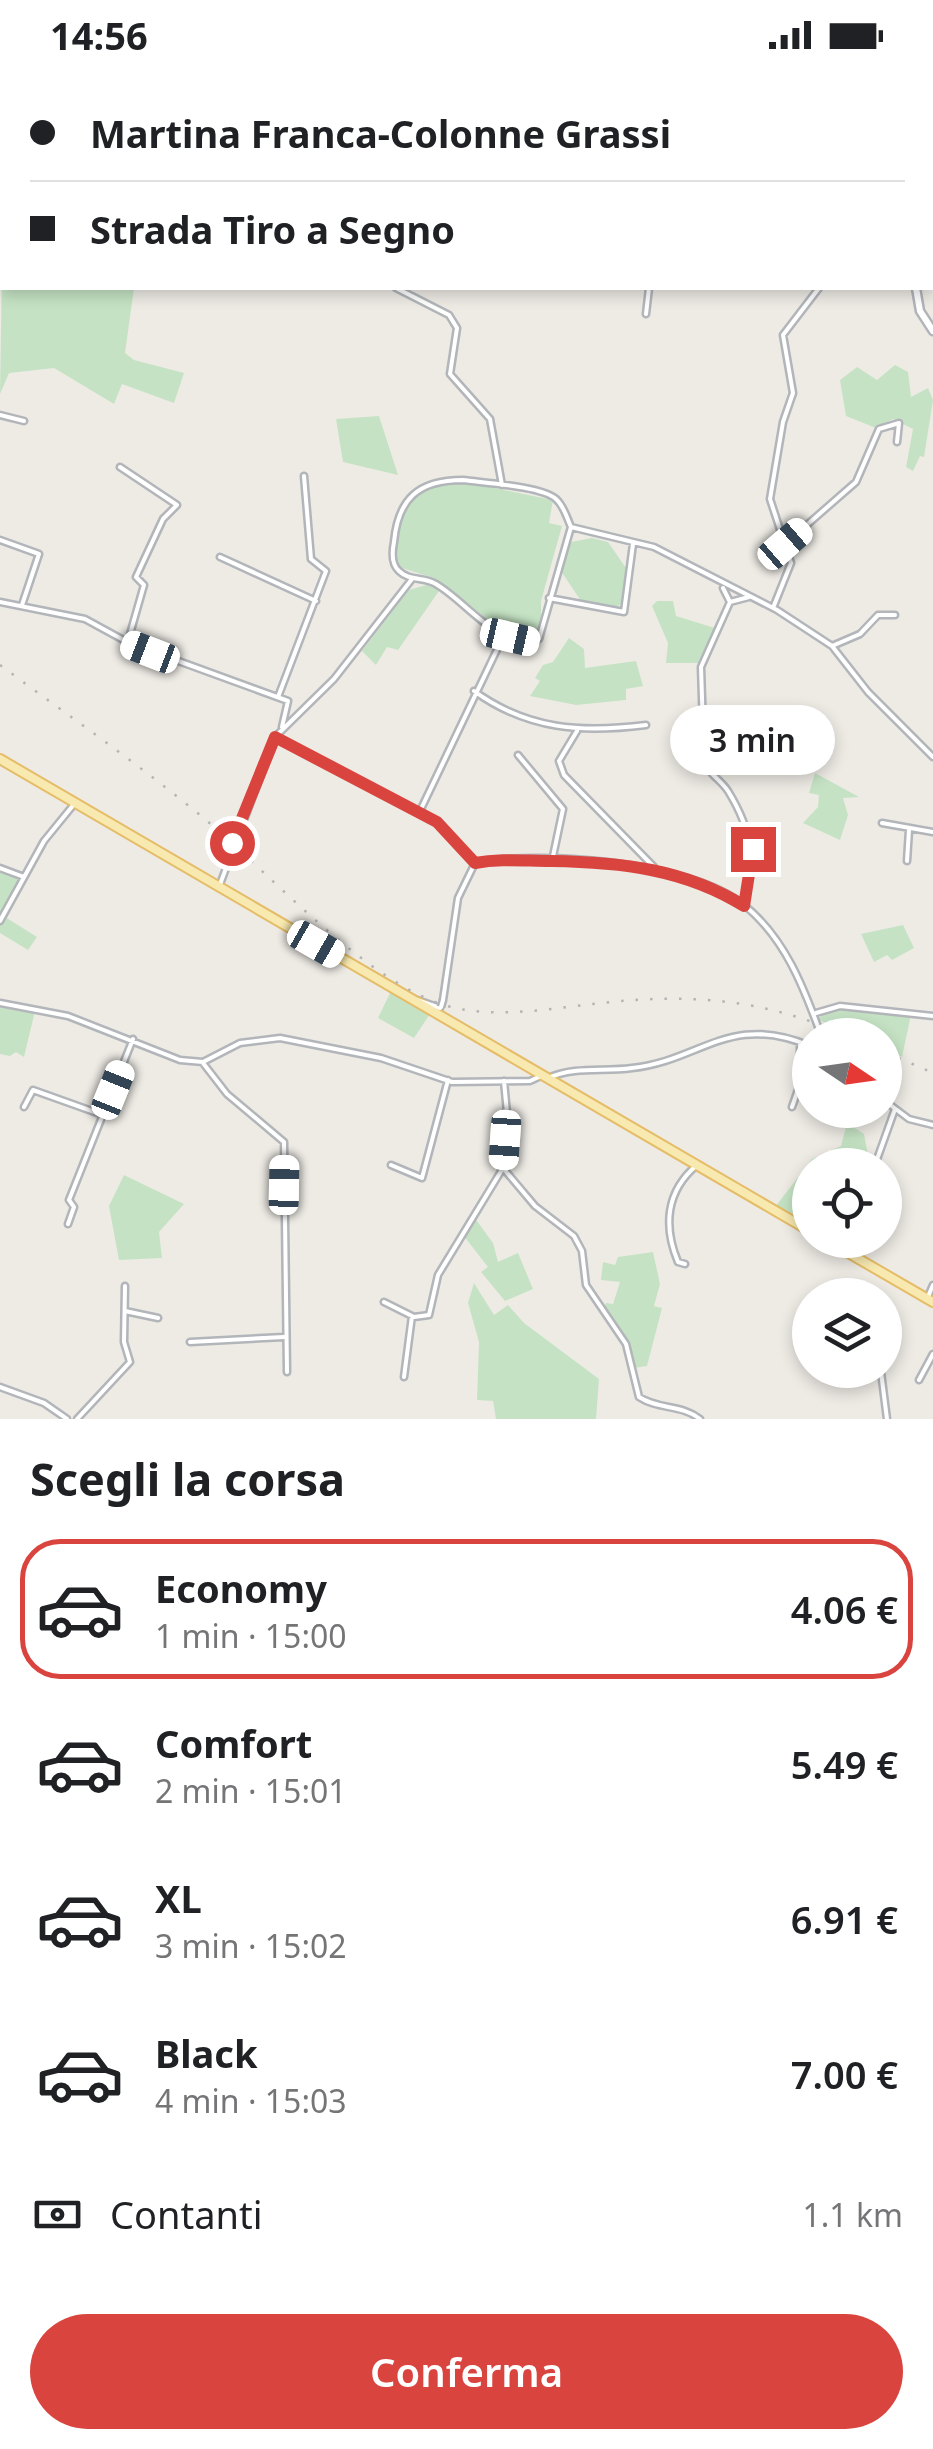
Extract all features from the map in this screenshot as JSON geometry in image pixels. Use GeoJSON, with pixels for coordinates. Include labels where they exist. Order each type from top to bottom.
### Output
{"type":"FeatureCollection","features":[{"type":"Feature","properties":{"kind":"main road"},"geometry":{"type":"LineString","coordinates":[[0,759],[792,1220]]}},
{"type":"Feature","properties":{"kind":"main road"},"geometry":{"type":"LineString","coordinates":[[862,1258],[930,1301]]}},
{"type":"Feature","properties":{"kind":"street"},"geometry":{"type":"LineString","coordinates":[[400,290],[449,315],[457,328],[450,374],[490,418],[502,485]]}},
{"type":"Feature","properties":{"kind":"street"},"geometry":{"type":"LineString","coordinates":[[646,314],[650,290]]}},
{"type":"Feature","properties":{"kind":"street"},"geometry":{"type":"LineString","coordinates":[[774,608],[791,568],[770,499],[783,422],[794,393],[784,335],[818,290]]}},
{"type":"Feature","properties":{"kind":"street"},"geometry":{"type":"LineString","coordinates":[[916,290],[920,312],[933,330]]}},
{"type":"Feature","properties":{"kind":"street"},"geometry":{"type":"LineString","coordinates":[[0,415],[24,421]]}},
{"type":"Feature","properties":{"kind":"street"},"geometry":{"type":"LineString","coordinates":[[785,544],[856,482],[879,429],[899,423],[897,442]]}},
{"type":"Feature","properties":{"kind":"street"},"geometry":{"type":"LineString","coordinates":[[120,467],[177,505],[163,519],[136,577],[144,585],[128,643]]}},
{"type":"Feature","properties":{"kind":"street"},"geometry":{"type":"LineString","coordinates":[[278,698],[326,569],[311,559],[304,476]]}},
{"type":"Feature","properties":{"kind":"street"},"geometry":{"type":"LineString","coordinates":[[449,480],[502,485],[555,498],[571,527],[549,598],[544,632],[532,642],[504,635],[431,581],[412,579],[397,570],[392,556],[396,519],[407,498],[429,484],[449,480]]}},
{"type":"Feature","properties":{"kind":"street"},"geometry":{"type":"LineString","coordinates":[[571,527],[658,549],[716,582],[774,608],[832,646],[868,692],[931,754]]}},
{"type":"Feature","properties":{"kind":"street"},"geometry":{"type":"LineString","coordinates":[[0,540],[39,554],[23,606]]}},
{"type":"Feature","properties":{"kind":"street"},"geometry":{"type":"LineString","coordinates":[[549,598],[624,612],[633,542]]}},
{"type":"Feature","properties":{"kind":"street"},"geometry":{"type":"LineString","coordinates":[[220,557],[316,601]]}},
{"type":"Feature","properties":{"kind":"street"},"geometry":{"type":"LineString","coordinates":[[219,888],[275,737],[334,679],[412,579]]}},
{"type":"Feature","properties":{"kind":"street"},"geometry":{"type":"LineString","coordinates":[[716,582],[730,602]]}},
{"type":"Feature","properties":{"kind":"street"},"geometry":{"type":"LineString","coordinates":[[730,602],[752,598]]}},
{"type":"Feature","properties":{"kind":"street"},"geometry":{"type":"LineString","coordinates":[[0,602],[86,619],[128,643],[278,698],[289,703],[282,727]]}},
{"type":"Feature","properties":{"kind":"street"},"geometry":{"type":"LineString","coordinates":[[730,602],[701,667],[704,760],[706,768],[727,789],[753,849],[744,906]]}},
{"type":"Feature","properties":{"kind":"street"},"geometry":{"type":"LineString","coordinates":[[832,646],[860,634],[878,614],[895,615]]}},
{"type":"Feature","properties":{"kind":"street"},"geometry":{"type":"LineString","coordinates":[[419,813],[504,635]]}},
{"type":"Feature","properties":{"kind":"street"},"geometry":{"type":"LineString","coordinates":[[474,691],[504,712],[577,731],[646,725]]}},
{"type":"Feature","properties":{"kind":"street"},"geometry":{"type":"LineString","coordinates":[[577,731],[559,761],[564,775],[572,789],[601,809],[655,868]]}},
{"type":"Feature","properties":{"kind":"street"},"geometry":{"type":"LineString","coordinates":[[275,737],[446,830],[475,863]]}},
{"type":"Feature","properties":{"kind":"street"},"geometry":{"type":"LineString","coordinates":[[518,755],[563,809],[552,862]]}},
{"type":"Feature","properties":{"kind":"street"},"geometry":{"type":"LineString","coordinates":[[0,920],[53,827],[76,802]]}},
{"type":"Feature","properties":{"kind":"street"},"geometry":{"type":"LineString","coordinates":[[882,824],[933,832]]}},
{"type":"Feature","properties":{"kind":"street"},"geometry":{"type":"LineString","coordinates":[[907,861],[909,830]]}},
{"type":"Feature","properties":{"kind":"street"},"geometry":{"type":"LineString","coordinates":[[475,863],[495,858],[655,868],[715,889],[744,906],[800,973],[816,1018]]}},
{"type":"Feature","properties":{"kind":"street"},"geometry":{"type":"LineString","coordinates":[[412,999],[441,1007],[458,898],[475,863]]}},
{"type":"Feature","properties":{"kind":"street"},"geometry":{"type":"LineString","coordinates":[[0,868],[26,878]]}},
{"type":"Feature","properties":{"kind":"street"},"geometry":{"type":"LineString","coordinates":[[0,1003],[68,1016],[180,1060],[202,1062],[240,1043],[280,1038],[381,1058],[448,1080],[530,1082],[580,1069],[635,1068],[738,1036],[758,1034],[792,1040]]}},
{"type":"Feature","properties":{"kind":"street"},"geometry":{"type":"LineString","coordinates":[[814,1014],[840,1006],[933,1016]]}},
{"type":"Feature","properties":{"kind":"street"},"geometry":{"type":"LineString","coordinates":[[68,1224],[74,1207],[69,1200],[133,1039]]}},
{"type":"Feature","properties":{"kind":"street"},"geometry":{"type":"LineString","coordinates":[[202,1062],[226,1094],[283,1140],[284,1337],[288,1372]]}},
{"type":"Feature","properties":{"kind":"street"},"geometry":{"type":"LineString","coordinates":[[391,1165],[422,1178],[448,1080]]}},
{"type":"Feature","properties":{"kind":"street"},"geometry":{"type":"LineString","coordinates":[[384,1302],[412,1316],[428,1317],[438,1275],[503,1168],[507,1113],[504,1081]]}},
{"type":"Feature","properties":{"kind":"street"},"geometry":{"type":"LineString","coordinates":[[24,1107],[32,1090],[103,1115]]}},
{"type":"Feature","properties":{"kind":"street"},"geometry":{"type":"LineString","coordinates":[[902,1114],[919,1124],[933,1125]]}},
{"type":"Feature","properties":{"kind":"street"},"geometry":{"type":"LineString","coordinates":[[685,1264],[678,1262],[666,1232],[675,1189],[697,1165]]}},
{"type":"Feature","properties":{"kind":"street"},"geometry":{"type":"LineString","coordinates":[[503,1168],[535,1206],[574,1236],[582,1251],[586,1284],[626,1344],[640,1397],[656,1405],[688,1409],[700,1419]]}},
{"type":"Feature","properties":{"kind":"street"},"geometry":{"type":"LineString","coordinates":[[930,1301],[933,1285]]}},
{"type":"Feature","properties":{"kind":"street"},"geometry":{"type":"LineString","coordinates":[[77,1419],[130,1362],[124,1349],[125,1286]]}},
{"type":"Feature","properties":{"kind":"street"},"geometry":{"type":"LineString","coordinates":[[125,1311],[158,1318]]}},
{"type":"Feature","properties":{"kind":"street"},"geometry":{"type":"LineString","coordinates":[[404,1378],[412,1316]]}},
{"type":"Feature","properties":{"kind":"street"},"geometry":{"type":"LineString","coordinates":[[190,1342],[284,1337]]}},
{"type":"Feature","properties":{"kind":"street"},"geometry":{"type":"LineString","coordinates":[[918,1380],[933,1354]]}},
{"type":"Feature","properties":{"kind":"street"},"geometry":{"type":"LineString","coordinates":[[0,1387],[44,1403],[67,1419]]}},
{"type":"Feature","properties":{"kind":"street"},"geometry":{"type":"LineString","coordinates":[[883,1388],[887,1419]]}},
{"type":"Feature","properties":{"kind":"green space"},"geometry":{"type":"Polygon","coordinates":[[[2,290],[134,290],[125,353],[134,360],[184,373],[174,403],[122,384],[114,404],[54,368],[9,373],[0,394],[2,290]]]}},
{"type":"Feature","properties":{"kind":"green space"},"geometry":{"type":"Polygon","coordinates":[[[895,365],[908,372],[911,397],[928,388],[933,400],[924,457],[920,456],[913,471],[906,467],[913,429],[893,419],[876,428],[846,416],[840,380],[857,367],[877,380],[895,365]]]}},
{"type":"Feature","properties":{"kind":"green space"},"geometry":{"type":"Polygon","coordinates":[[[379,416],[398,475],[343,462],[336,419],[379,416]]]}},
{"type":"Feature","properties":{"kind":"green space"},"geometry":{"type":"Polygon","coordinates":[[[438,484],[475,484],[553,500],[549,523],[562,526],[541,601],[541,635],[505,633],[434,578],[399,567],[393,542],[400,517],[416,496],[438,484]]]}},
{"type":"Feature","properties":{"kind":"green space"},"geometry":{"type":"Polygon","coordinates":[[[592,538],[608,542],[626,568],[621,604],[615,608],[581,601],[561,571],[566,543],[592,538]]]}},
{"type":"Feature","properties":{"kind":"green space"},"geometry":{"type":"Polygon","coordinates":[[[430,584],[439,591],[398,650],[387,647],[376,665],[362,651],[409,590],[430,584]]]}},
{"type":"Feature","properties":{"kind":"green space"},"geometry":{"type":"Polygon","coordinates":[[[657,601],[673,601],[676,616],[715,628],[698,663],[666,663],[668,643],[652,606],[657,601]]]}},
{"type":"Feature","properties":{"kind":"green space"},"geometry":{"type":"Polygon","coordinates":[[[569,638],[584,649],[585,668],[636,661],[643,686],[626,689],[626,700],[576,705],[530,696],[540,681],[535,678],[543,665],[553,662],[569,638]]]}},
{"type":"Feature","properties":{"kind":"green space"},"geometry":{"type":"Polygon","coordinates":[[[815,773],[859,797],[843,798],[848,815],[840,840],[803,823],[818,807],[819,795],[809,793],[815,773]]]}},
{"type":"Feature","properties":{"kind":"green space"},"geometry":{"type":"Polygon","coordinates":[[[0,869],[24,879],[5,917],[37,937],[28,950],[0,933],[0,869]]]}},
{"type":"Feature","properties":{"kind":"green space"},"geometry":{"type":"Polygon","coordinates":[[[903,925],[914,948],[892,960],[887,955],[874,962],[861,934],[903,925]]]}},
{"type":"Feature","properties":{"kind":"green space"},"geometry":{"type":"Polygon","coordinates":[[[391,991],[430,1014],[414,1038],[378,1018],[391,991]]]}},
{"type":"Feature","properties":{"kind":"green space"},"geometry":{"type":"Polygon","coordinates":[[[0,1002],[35,1011],[24,1057],[16,1052],[10,1056],[0,1054],[0,1002]]]}},
{"type":"Feature","properties":{"kind":"green space"},"geometry":{"type":"Polygon","coordinates":[[[836,1007],[911,1015],[902,1057],[902,1018],[819,1018],[836,1007]]]}},
{"type":"Feature","properties":{"kind":"green space"},"geometry":{"type":"Polygon","coordinates":[[[846,1128],[864,1134],[867,1148],[837,1148],[841,1146],[846,1128]]]}},
{"type":"Feature","properties":{"kind":"green space"},"geometry":{"type":"Polygon","coordinates":[[[124,1175],[184,1204],[159,1232],[162,1258],[119,1260],[109,1206],[124,1175]]]}},
{"type":"Feature","properties":{"kind":"green space"},"geometry":{"type":"Polygon","coordinates":[[[792,1185],[792,1217],[775,1207],[792,1185]]]}},
{"type":"Feature","properties":{"kind":"green space"},"geometry":{"type":"Polygon","coordinates":[[[474,1217],[493,1243],[498,1262],[518,1253],[533,1289],[505,1301],[481,1272],[488,1267],[463,1235],[474,1217]]]}},
{"type":"Feature","properties":{"kind":"green space"},"geometry":{"type":"Polygon","coordinates":[[[653,1252],[660,1284],[654,1306],[662,1308],[647,1366],[633,1368],[624,1333],[603,1310],[606,1303],[613,1304],[620,1282],[601,1280],[603,1262],[615,1265],[618,1257],[653,1252]]]}},
{"type":"Feature","properties":{"kind":"green space"},"geometry":{"type":"Polygon","coordinates":[[[474,1283],[494,1315],[508,1305],[524,1323],[599,1379],[596,1419],[496,1419],[493,1401],[477,1400],[479,1342],[468,1303],[474,1283]]]}},
{"type":"Feature","properties":{"kind":"railway"},"geometry":{"type":"LineString","coordinates":[[0,665],[181,800],[355,954],[420,995],[451,1007],[488,1012],[696,999],[755,1006],[800,1018]]}},
{"type":"Feature","properties":{"kind":"railway"},"geometry":{"type":"LineString","coordinates":[[902,1059],[933,1073]]}},
{"type":"Feature","properties":{"kind":"route"},"geometry":{"type":"LineString","coordinates":[[232,843],[275,737],[437,822],[462,854],[475,863],[495,858],[655,868],[715,889],[744,906],[753,849]]}}]}
